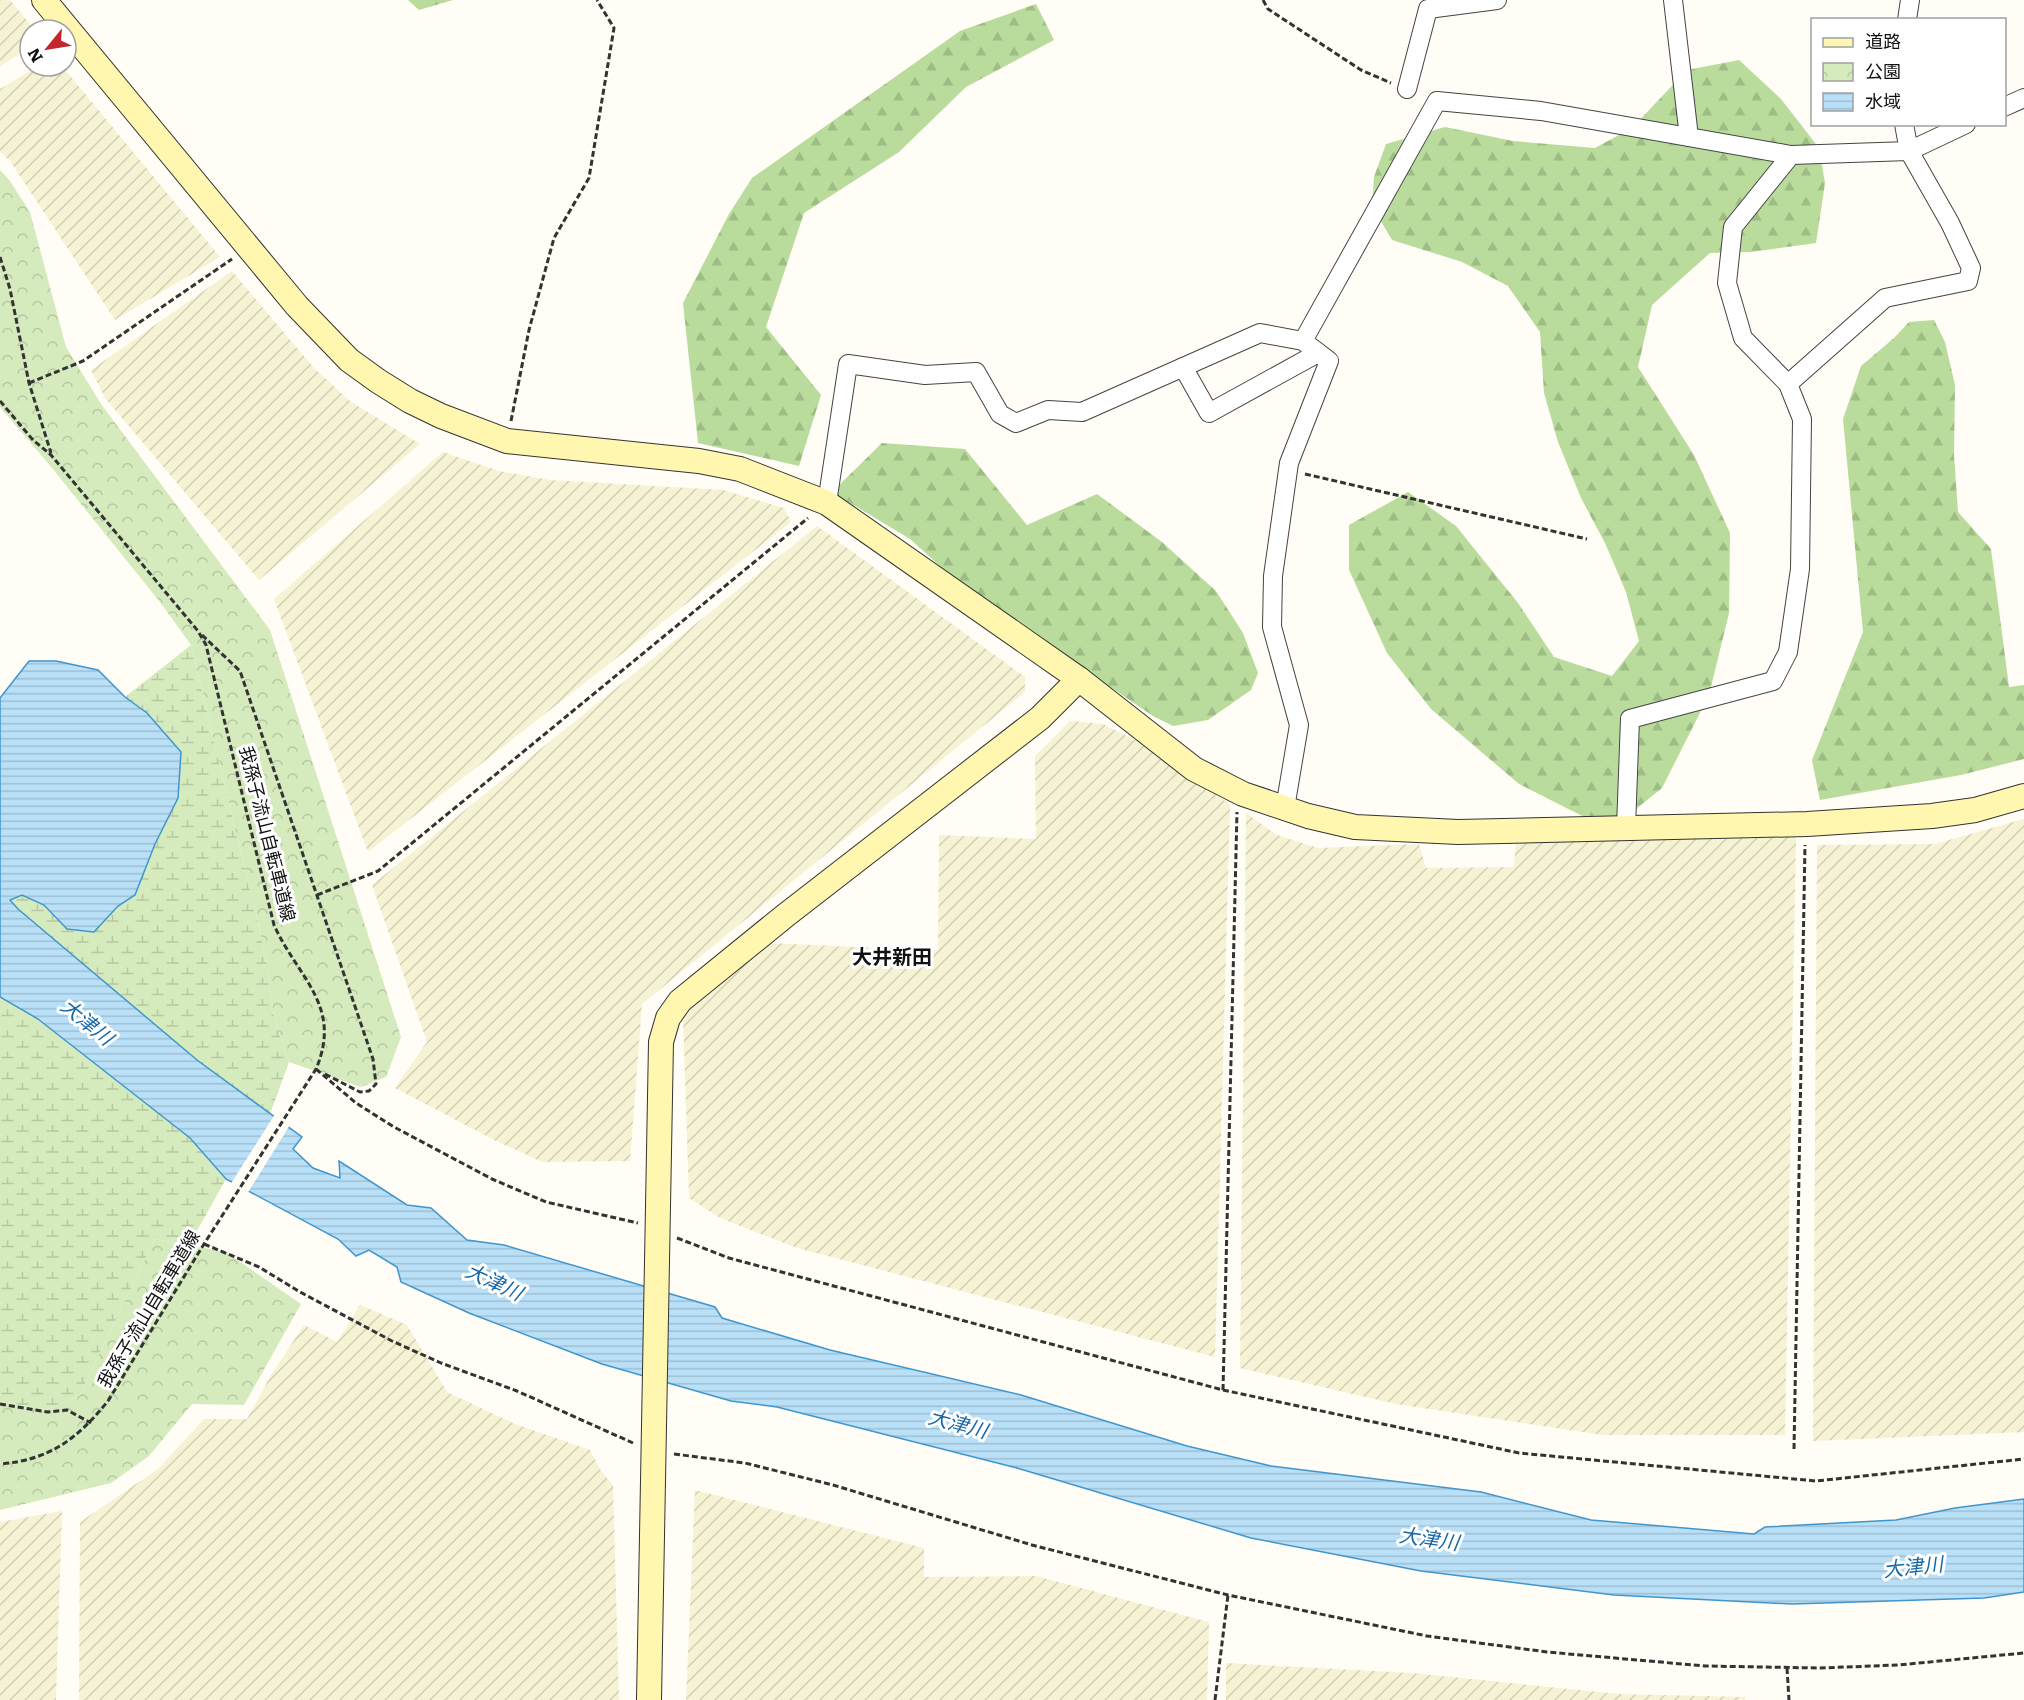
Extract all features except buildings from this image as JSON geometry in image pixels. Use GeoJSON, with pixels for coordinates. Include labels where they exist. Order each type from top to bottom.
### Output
{"type":"FeatureCollection","features":[{"type":"Feature","properties":{"kind":"street"},"geometry":{"type":"LineString","coordinates":[[44,0],[297,306],[350,360],[410,401],[441,416],[507,441],[709,463],[740,469],[827,503],[1079,679],[1194,769],[1243,794],[1308,816],[1355,827],[1458,832],[1807,824],[1932,816],[1975,810],[2024,796]]}},
{"type":"Feature","properties":{"kind":"street"},"geometry":{"type":"LineString","coordinates":[[1407,89],[1428,9],[1497,0]]}},
{"type":"Feature","properties":{"kind":"street"},"geometry":{"type":"LineString","coordinates":[[1673,0],[1689,137]]}},
{"type":"Feature","properties":{"kind":"street"},"geometry":{"type":"LineString","coordinates":[[1907,18],[1910,0]]}},
{"type":"Feature","properties":{"kind":"street"},"geometry":{"type":"LineString","coordinates":[[2006,106],[2024,98]]}},
{"type":"Feature","properties":{"kind":"street"},"geometry":{"type":"LineString","coordinates":[[1303,341],[1437,101],[1541,111],[1791,155],[1909,151],[1962,126]]}},
{"type":"Feature","properties":{"kind":"street"},"geometry":{"type":"LineString","coordinates":[[1788,384],[1885,298],[1968,281],[1971,268],[1950,223],[1909,151],[1904,126]]}},
{"type":"Feature","properties":{"kind":"street"},"geometry":{"type":"LineString","coordinates":[[1626,828],[1630,719],[1773,681],[1788,652],[1800,569],[1802,419],[1788,384],[1743,338],[1727,283],[1733,227],[1791,155]]}},
{"type":"Feature","properties":{"kind":"street"},"geometry":{"type":"LineString","coordinates":[[827,503],[848,364],[925,375],[976,372],[1000,414],[1016,423],[1048,410],[1082,412],[1260,333],[1303,341],[1329,361],[1289,463],[1273,576],[1272,627],[1299,725],[1284,808]]}},
{"type":"Feature","properties":{"kind":"street"},"geometry":{"type":"LineString","coordinates":[[1183,367],[1209,412],[1318,353]]}},
{"type":"Feature","properties":{"kind":"street"},"geometry":{"type":"LineString","coordinates":[[649,1700],[661,1042],[668,1018],[680,1001],[786,915],[1040,718],[1079,679]]}},
{"type":"Feature","properties":{"kind":"path"},"geometry":{"type":"LineString","coordinates":[[507,441],[529,330],[554,238],[589,178],[614,28],[597,0]]}},
{"type":"Feature","properties":{"kind":"path"},"geometry":{"type":"LineString","coordinates":[[1263,0],[1268,9],[1361,70],[1407,89]]}},
{"type":"Feature","properties":{"kind":"path"},"geometry":{"type":"LineString","coordinates":[[30,383],[83,361],[248,248]]}},
{"type":"Feature","properties":{"kind":"path"},"geometry":{"type":"LineString","coordinates":[[0,257],[10,289],[30,383],[51,455]]}},
{"type":"Feature","properties":{"kind":"path","name":"我孫子流山自転車道線"},"geometry":{"type":"LineString","coordinates":[[0,401],[33,440],[51,455],[198,632],[206,645],[274,925],[281,941],[315,994],[324,1014],[325,1036],[323,1053],[316,1069],[204,1244],[108,1401],[91,1423],[57,1449],[36,1458],[0,1464]]}},
{"type":"Feature","properties":{"kind":"path"},"geometry":{"type":"LineString","coordinates":[[1288,470],[1587,539]]}},
{"type":"Feature","properties":{"kind":"path"},"geometry":{"type":"LineString","coordinates":[[317,895],[378,871],[827,503]]}},
{"type":"Feature","properties":{"kind":"path"},"geometry":{"type":"LineString","coordinates":[[198,632],[240,671],[373,1059],[376,1084],[369,1090],[360,1092],[316,1069]]}},
{"type":"Feature","properties":{"kind":"path"},"geometry":{"type":"LineString","coordinates":[[1223,1390],[1237,809],[1243,794]]}},
{"type":"Feature","properties":{"kind":"path"},"geometry":{"type":"LineString","coordinates":[[1794,1449],[1807,824]]}},
{"type":"Feature","properties":{"kind":"path"},"geometry":{"type":"LineString","coordinates":[[316,1069],[356,1103],[394,1127],[492,1179],[546,1202],[646,1225],[729,1258],[1223,1390],[1519,1453],[1816,1481],[2024,1459]]}},
{"type":"Feature","properties":{"kind":"path"},"geometry":{"type":"LineString","coordinates":[[204,1244],[259,1267],[300,1292],[392,1341],[441,1363],[517,1391],[654,1452],[745,1463],[789,1474],[1032,1545],[1228,1596],[1427,1636],[1547,1652],[1705,1666],[1820,1668],[1898,1665],[2024,1653]]}},
{"type":"Feature","properties":{"kind":"path"},"geometry":{"type":"LineString","coordinates":[[0,1404],[48,1412],[67,1410],[91,1423]]}},
{"type":"Feature","properties":{"kind":"path"},"geometry":{"type":"LineString","coordinates":[[1215,1700],[1228,1596]]}},
{"type":"Feature","properties":{"kind":"path"},"geometry":{"type":"LineString","coordinates":[[1787,1668],[1789,1700]]}},
{"type":"Feature","properties":{"kind":"shaded area"},"geometry":{"type":"Polygon","coordinates":[[[0,0],[10,0],[25,18],[18,18],[18,55],[0,66],[0,0]]]}},
{"type":"Feature","properties":{"kind":"shaded area"},"geometry":{"type":"Polygon","coordinates":[[[18,78],[72,78],[220,257],[115,320],[10,161],[0,152],[0,89],[18,78]]]}},
{"type":"Feature","properties":{"kind":"shaded area"},"geometry":{"type":"Polygon","coordinates":[[[232,271],[313,367],[351,402],[420,444],[259,580],[105,398],[91,370],[232,271]]]}},
{"type":"Feature","properties":{"kind":"shaded area"},"geometry":{"type":"Polygon","coordinates":[[[443,452],[499,471],[550,480],[723,490],[784,508],[791,522],[368,852],[274,599],[443,452]]]}},
{"type":"Feature","properties":{"kind":"shaded area"},"geometry":{"type":"Polygon","coordinates":[[[817,526],[1025,677],[1025,692],[642,1004],[630,1161],[542,1162],[492,1139],[395,1088],[427,1042],[372,885],[817,526]]]}},
{"type":"Feature","properties":{"kind":"shaded area"},"geometry":{"type":"Polygon","coordinates":[[[1070,721],[1103,724],[1157,751],[1230,805],[1215,1357],[797,1248],[720,1218],[689,1198],[683,1016],[769,943],[938,951],[939,835],[1036,839],[1035,756],[1070,721]]]}},
{"type":"Feature","properties":{"kind":"shaded area"},"geometry":{"type":"Polygon","coordinates":[[[1246,813],[1277,835],[1318,848],[1419,844],[1426,868],[1514,867],[1516,839],[1796,837],[1785,1435],[1603,1435],[1396,1404],[1240,1368],[1246,813]]]}},
{"type":"Feature","properties":{"kind":"shaded area"},"geometry":{"type":"Polygon","coordinates":[[[2024,819],[2024,1432],[1813,1441],[1817,845],[1935,844],[2024,819]]]}},
{"type":"Feature","properties":{"kind":"shaded area"},"geometry":{"type":"Polygon","coordinates":[[[360,1305],[407,1325],[447,1392],[515,1424],[590,1450],[601,1471],[613,1485],[619,1700],[79,1700],[80,1522],[158,1469],[204,1419],[247,1419],[271,1375],[304,1325],[337,1342],[360,1305]]]}},
{"type":"Feature","properties":{"kind":"shaded area"},"geometry":{"type":"Polygon","coordinates":[[[695,1490],[924,1548],[924,1577],[1036,1576],[1209,1622],[1207,1700],[686,1700],[695,1490]]]}},
{"type":"Feature","properties":{"kind":"shaded area"},"geometry":{"type":"Polygon","coordinates":[[[62,1511],[56,1700],[0,1700],[0,1522],[62,1511]]]}},
{"type":"Feature","properties":{"kind":"shaded area"},"geometry":{"type":"Polygon","coordinates":[[[1226,1663],[1411,1673],[1619,1694],[1745,1697],[1745,1700],[1226,1700],[1226,1663]]]}},
{"type":"Feature","properties":{"kind":"green space"},"geometry":{"type":"Polygon","coordinates":[[[408,0],[453,0],[419,10],[408,0]]]}},
{"type":"Feature","properties":{"kind":"green space"},"geometry":{"type":"Polygon","coordinates":[[[1036,4],[1054,40],[966,87],[899,152],[804,213],[766,327],[821,395],[799,466],[698,443],[683,303],[729,214],[752,178],[960,31],[1036,4]]]}},
{"type":"Feature","properties":{"kind":"green space"},"geometry":{"type":"Polygon","coordinates":[[[1739,60],[1781,99],[1819,148],[1825,183],[1816,243],[1751,252],[1710,253],[1652,305],[1638,367],[1694,455],[1730,533],[1729,613],[1709,695],[1662,788],[1631,813],[1598,824],[1519,784],[1431,709],[1387,653],[1349,570],[1349,525],[1408,492],[1456,526],[1518,603],[1554,657],[1612,676],[1639,641],[1626,592],[1605,543],[1581,498],[1558,442],[1544,393],[1540,332],[1508,286],[1462,262],[1392,240],[1372,206],[1374,177],[1386,144],[1445,127],[1513,141],[1595,148],[1632,128],[1687,70],[1739,60]]]}},
{"type":"Feature","properties":{"kind":"green space"},"geometry":{"type":"Polygon","coordinates":[[[0,170],[30,212],[66,347],[101,404],[270,630],[401,1037],[386,1077],[361,1087],[289,1062],[274,1017],[266,958],[191,645],[160,602],[0,407],[0,170]]]}},
{"type":"Feature","properties":{"kind":"green space"},"geometry":{"type":"Polygon","coordinates":[[[1934,320],[1945,342],[1955,385],[1954,455],[1958,512],[1991,549],[2009,687],[2024,685],[2024,759],[1961,775],[1820,800],[1812,760],[1863,632],[1843,419],[1861,366],[1909,322],[1934,320]]]}},
{"type":"Feature","properties":{"kind":"green space"},"geometry":{"type":"Polygon","coordinates":[[[882,443],[965,449],[1027,525],[1097,494],[1162,542],[1216,591],[1243,633],[1258,673],[1251,690],[1208,720],[1173,726],[1153,716],[962,586],[910,539],[832,492],[882,443]]]}},
{"type":"Feature","properties":{"kind":"green space"},"geometry":{"type":"Polygon","coordinates":[[[191,645],[266,958],[274,1017],[289,1062],[270,1114],[197,1060],[10,900],[21,895],[44,905],[67,929],[93,932],[118,906],[135,895],[155,844],[178,798],[147,713],[125,697],[191,645]]]}},
{"type":"Feature","properties":{"kind":"green space"},"geometry":{"type":"Polygon","coordinates":[[[0,997],[38,1019],[190,1138],[226,1179],[189,1245],[155,1239],[79,1396],[45,1410],[0,1401],[0,997]]]}},
{"type":"Feature","properties":{"kind":"green space"},"geometry":{"type":"Polygon","coordinates":[[[155,1239],[226,1252],[301,1304],[244,1405],[192,1404],[149,1456],[111,1483],[0,1510],[0,1401],[45,1410],[79,1396],[155,1239]]]}},
{"type":"Feature","properties":{"kind":"water","name":"大津川"},"geometry":{"type":"Polygon","coordinates":[[[29,661],[56,661],[98,670],[125,697],[147,713],[181,752],[178,798],[155,844],[135,895],[118,906],[94,932],[67,929],[44,905],[22,895],[10,900],[197,1060],[302,1137],[293,1149],[313,1168],[340,1178],[339,1161],[407,1205],[431,1208],[467,1240],[504,1245],[715,1307],[722,1318],[830,1350],[1021,1395],[1187,1446],[1271,1466],[1481,1492],[1591,1520],[1754,1534],[1765,1527],[1896,1520],[1955,1508],[2024,1499],[2024,1592],[1984,1598],[1792,1604],[1614,1595],[1421,1571],[1251,1538],[1017,1468],[777,1407],[731,1401],[602,1364],[469,1313],[401,1282],[397,1267],[369,1250],[356,1256],[338,1239],[226,1179],[190,1138],[38,1019],[0,997],[0,698],[29,661]]]}},
{"type":"Feature","properties":{"kind":"pier"},"geometry":{"type":"Polygon","coordinates":[[[275,1114],[290,1125],[247,1194],[230,1185],[275,1114]]]}},
{"type":"Feature","properties":{"kind":"district","name":"大井新田"},"geometry":{"type":"Point","coordinates":[892,957]}}]}
